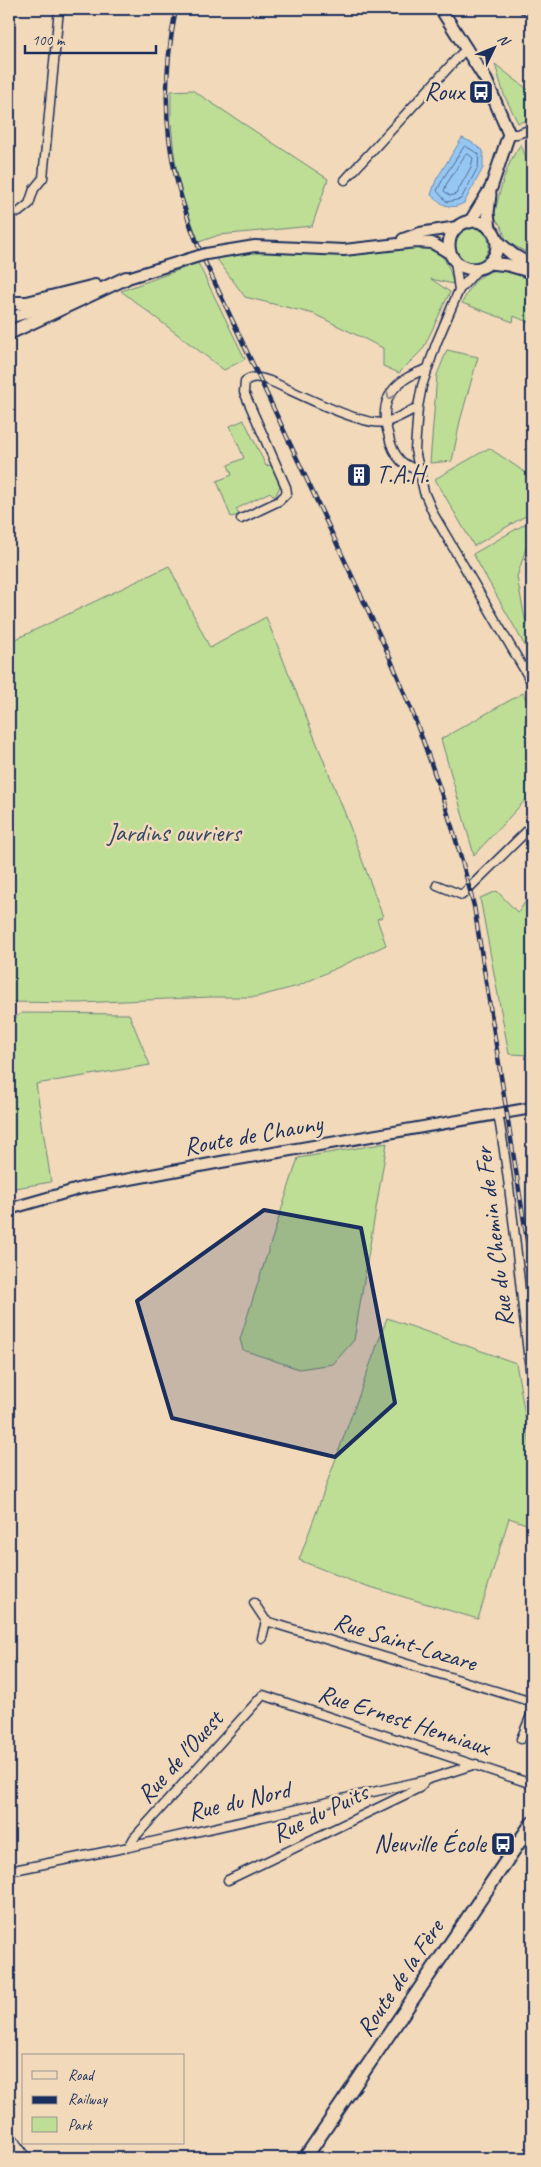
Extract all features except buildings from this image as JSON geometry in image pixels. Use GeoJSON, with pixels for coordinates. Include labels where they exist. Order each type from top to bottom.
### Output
{"type":"FeatureCollection","features":[{"type":"Feature","properties":{"kind":"main road"},"geometry":{"type":"LineString","coordinates":[[441,9],[486,80],[509,134],[491,188],[488,213],[490,229],[496,240],[512,254],[532,266]]}},
{"type":"Feature","properties":{"kind":"main road"},"geometry":{"type":"LineString","coordinates":[[470,222],[491,188]]}},
{"type":"Feature","properties":{"kind":"main road"},"geometry":{"type":"LineString","coordinates":[[490,229],[478,222],[470,222],[457,228],[450,240],[453,258],[470,269],[478,269],[489,263],[494,256],[496,240]]}},
{"type":"Feature","properties":{"kind":"main road"},"geometry":{"type":"LineString","coordinates":[[489,263],[508,265],[532,272]]}},
{"type":"Feature","properties":{"kind":"main road"},"geometry":{"type":"LineString","coordinates":[[9,304],[28,303],[126,278]]}},
{"type":"Feature","properties":{"kind":"main road"},"geometry":{"type":"LineString","coordinates":[[9,333],[126,278]]}},
{"type":"Feature","properties":{"kind":"main road","name":"Route de la Fère"},"geometry":{"type":"LineString","coordinates":[[305,2158],[532,1823]]}},
{"type":"Feature","properties":{"kind":"main road"},"geometry":{"type":"LineString","coordinates":[[9,2137],[24,2158]]}},
{"type":"Feature","properties":{"kind":"street"},"geometry":{"type":"LineString","coordinates":[[19,212],[29,204],[34,189],[43,178],[60,9]]}},
{"type":"Feature","properties":{"kind":"street"},"geometry":{"type":"LineString","coordinates":[[524,9],[532,10]]}},
{"type":"Feature","properties":{"kind":"street"},"geometry":{"type":"LineString","coordinates":[[345,180],[468,49]]}},
{"type":"Feature","properties":{"kind":"street"},"geometry":{"type":"LineString","coordinates":[[509,134],[532,129]]}},
{"type":"Feature","properties":{"kind":"street"},"geometry":{"type":"LineString","coordinates":[[386,244],[420,233],[457,228]]}},
{"type":"Feature","properties":{"kind":"street"},"geometry":{"type":"LineString","coordinates":[[9,318],[62,302],[126,278],[203,255],[255,246],[344,250],[386,244],[432,243],[453,258],[459,290]]}},
{"type":"Feature","properties":{"kind":"street"},"geometry":{"type":"LineString","coordinates":[[478,269],[459,290],[427,369],[418,407],[414,450],[424,492],[434,514],[532,683]]}},
{"type":"Feature","properties":{"kind":"street"},"geometry":{"type":"LineString","coordinates":[[9,327],[41,314],[62,302]]}},
{"type":"Feature","properties":{"kind":"street"},"geometry":{"type":"LineString","coordinates":[[418,472],[401,460],[391,445],[385,423],[386,404],[391,392],[399,382],[409,375],[427,369]]}},
{"type":"Feature","properties":{"kind":"street"},"geometry":{"type":"LineString","coordinates":[[240,519],[279,501],[287,493],[246,399],[244,392],[245,381],[253,377],[259,378],[359,419],[385,423],[418,407]]}},
{"type":"Feature","properties":{"kind":"street"},"geometry":{"type":"LineString","coordinates":[[436,885],[462,895],[532,826]]}},
{"type":"Feature","properties":{"kind":"street","name":"Route de Chauny"},"geometry":{"type":"LineString","coordinates":[[9,1209],[82,1188],[532,1108]]}},
{"type":"Feature","properties":{"kind":"street","name":"Rue du Chemin de Fer"},"geometry":{"type":"LineString","coordinates":[[503,1112],[514,1238],[532,1386]]}},
{"type":"Feature","properties":{"kind":"street"},"geometry":{"type":"LineString","coordinates":[[254,1603],[266,1622],[262,1638]]}},
{"type":"Feature","properties":{"kind":"street","name":"Rue Saint-Lazare"},"geometry":{"type":"LineString","coordinates":[[266,1622],[532,1702]]}},
{"type":"Feature","properties":{"kind":"street","name":"Rue Ernest Henniaux"},"geometry":{"type":"LineString","coordinates":[[263,1695],[532,1784]]}},
{"type":"Feature","properties":{"kind":"street","name":"Rue de l'Ouest"},"geometry":{"type":"LineString","coordinates":[[129,1846],[134,1838],[263,1695]]}},
{"type":"Feature","properties":{"kind":"street"},"geometry":{"type":"LineString","coordinates":[[521,1739],[532,1713]]}},
{"type":"Feature","properties":{"kind":"street","name":"Rue du Nord"},"geometry":{"type":"LineString","coordinates":[[9,1871],[426,1780],[476,1764]]}},
{"type":"Feature","properties":{"kind":"street","name":"Rue du Puits"},"geometry":{"type":"LineString","coordinates":[[228,1880],[419,1788],[426,1780]]}},
{"type":"Feature","properties":{"kind":"highlighted area"},"geometry":{"type":"Polygon","coordinates":[[[264,1210],[361,1228],[395,1403],[335,1457],[172,1418],[137,1301],[264,1210]]]}},
{"type":"Feature","properties":{"kind":"green space"},"geometry":{"type":"Polygon","coordinates":[[[495,64],[532,93],[532,119],[518,123],[504,95],[495,64]]]}},
{"type":"Feature","properties":{"kind":"green space"},"geometry":{"type":"Polygon","coordinates":[[[192,90],[328,179],[312,226],[219,235],[199,242],[180,187],[171,115],[171,91],[192,90]]]}},
{"type":"Feature","properties":{"kind":"green space"},"geometry":{"type":"Polygon","coordinates":[[[521,144],[532,175],[532,255],[507,242],[501,226],[494,216],[507,169],[521,144]]]}},
{"type":"Feature","properties":{"kind":"green space"},"geometry":{"type":"Polygon","coordinates":[[[472,228],[479,229],[484,233],[488,238],[488,252],[484,257],[479,261],[472,262],[465,261],[460,257],[456,252],[455,245],[456,238],[460,233],[465,229],[472,228]]]}},
{"type":"Feature","properties":{"kind":"green space"},"geometry":{"type":"Polygon","coordinates":[[[429,246],[443,257],[453,284],[431,279],[450,292],[423,349],[399,373],[383,366],[383,348],[314,314],[245,297],[217,259],[226,253],[291,251],[362,254],[429,246]]]}},
{"type":"Feature","properties":{"kind":"green space"},"geometry":{"type":"Polygon","coordinates":[[[198,263],[245,359],[224,370],[121,291],[198,263]]]}},
{"type":"Feature","properties":{"kind":"green space"},"geometry":{"type":"Polygon","coordinates":[[[506,266],[532,275],[532,324],[514,316],[513,322],[462,303],[479,278],[506,266]]]}},
{"type":"Feature","properties":{"kind":"green space"},"geometry":{"type":"Polygon","coordinates":[[[447,350],[478,357],[460,421],[452,461],[430,463],[437,375],[447,350]]]}},
{"type":"Feature","properties":{"kind":"green space"},"geometry":{"type":"Polygon","coordinates":[[[244,420],[266,466],[271,465],[273,467],[280,486],[275,497],[270,492],[236,509],[239,515],[231,517],[217,481],[232,475],[228,465],[244,458],[230,426],[244,420]]]}},
{"type":"Feature","properties":{"kind":"green space"},"geometry":{"type":"Polygon","coordinates":[[[489,448],[532,477],[532,512],[474,546],[435,479],[489,448]]]}},
{"type":"Feature","properties":{"kind":"green space"},"geometry":{"type":"Polygon","coordinates":[[[532,520],[532,538],[528,542],[517,577],[525,619],[532,631],[532,658],[473,554],[532,520]]]}},
{"type":"Feature","properties":{"kind":"green space","name":"Jardins ouvriers"},"geometry":{"type":"Polygon","coordinates":[[[169,566],[210,648],[266,617],[346,816],[383,917],[377,919],[386,945],[298,986],[256,997],[211,997],[80,1003],[9,1002],[9,775],[14,773],[9,762],[9,630],[14,640],[169,566]]]}},
{"type":"Feature","properties":{"kind":"green space"},"geometry":{"type":"Polygon","coordinates":[[[523,693],[532,710],[532,793],[474,855],[441,739],[523,693]]]}},
{"type":"Feature","properties":{"kind":"green space"},"geometry":{"type":"Polygon","coordinates":[[[497,891],[518,913],[527,899],[532,904],[532,1055],[509,1054],[480,898],[497,891]]]}},
{"type":"Feature","properties":{"kind":"green space"},"geometry":{"type":"Polygon","coordinates":[[[21,1013],[129,1014],[150,1065],[36,1084],[51,1182],[9,1189],[9,1024],[21,1013]]]}},
{"type":"Feature","properties":{"kind":"green space"},"geometry":{"type":"Polygon","coordinates":[[[387,1143],[354,1340],[333,1364],[299,1369],[243,1350],[240,1339],[298,1158],[387,1143]]]}},
{"type":"Feature","properties":{"kind":"green space"},"geometry":{"type":"Polygon","coordinates":[[[387,1318],[516,1363],[532,1456],[532,1526],[509,1518],[478,1619],[357,1583],[299,1560],[387,1318]]]}},
{"type":"Feature","properties":{"kind":"water"},"geometry":{"type":"Polygon","coordinates":[[[462,138],[483,151],[483,168],[464,203],[450,206],[442,204],[431,195],[436,180],[462,138]]]}},
{"type":"Feature","properties":{"kind":"railway"},"geometry":{"type":"LineString","coordinates":[[176,9],[170,43],[167,108],[169,139],[182,201],[206,264],[387,651],[425,745],[446,809],[474,906],[532,1272]]}},
{"type":"Feature","properties":{"kind":"place","name":"Roux"},"geometry":{"type":"Point","coordinates":[481,92]}},
{"type":"Feature","properties":{"kind":"place","name":"T.A.H."},"geometry":{"type":"Point","coordinates":[359,475]}},
{"type":"Feature","properties":{"kind":"place","name":"Neuville École"},"geometry":{"type":"Point","coordinates":[503,1844]}}]}
